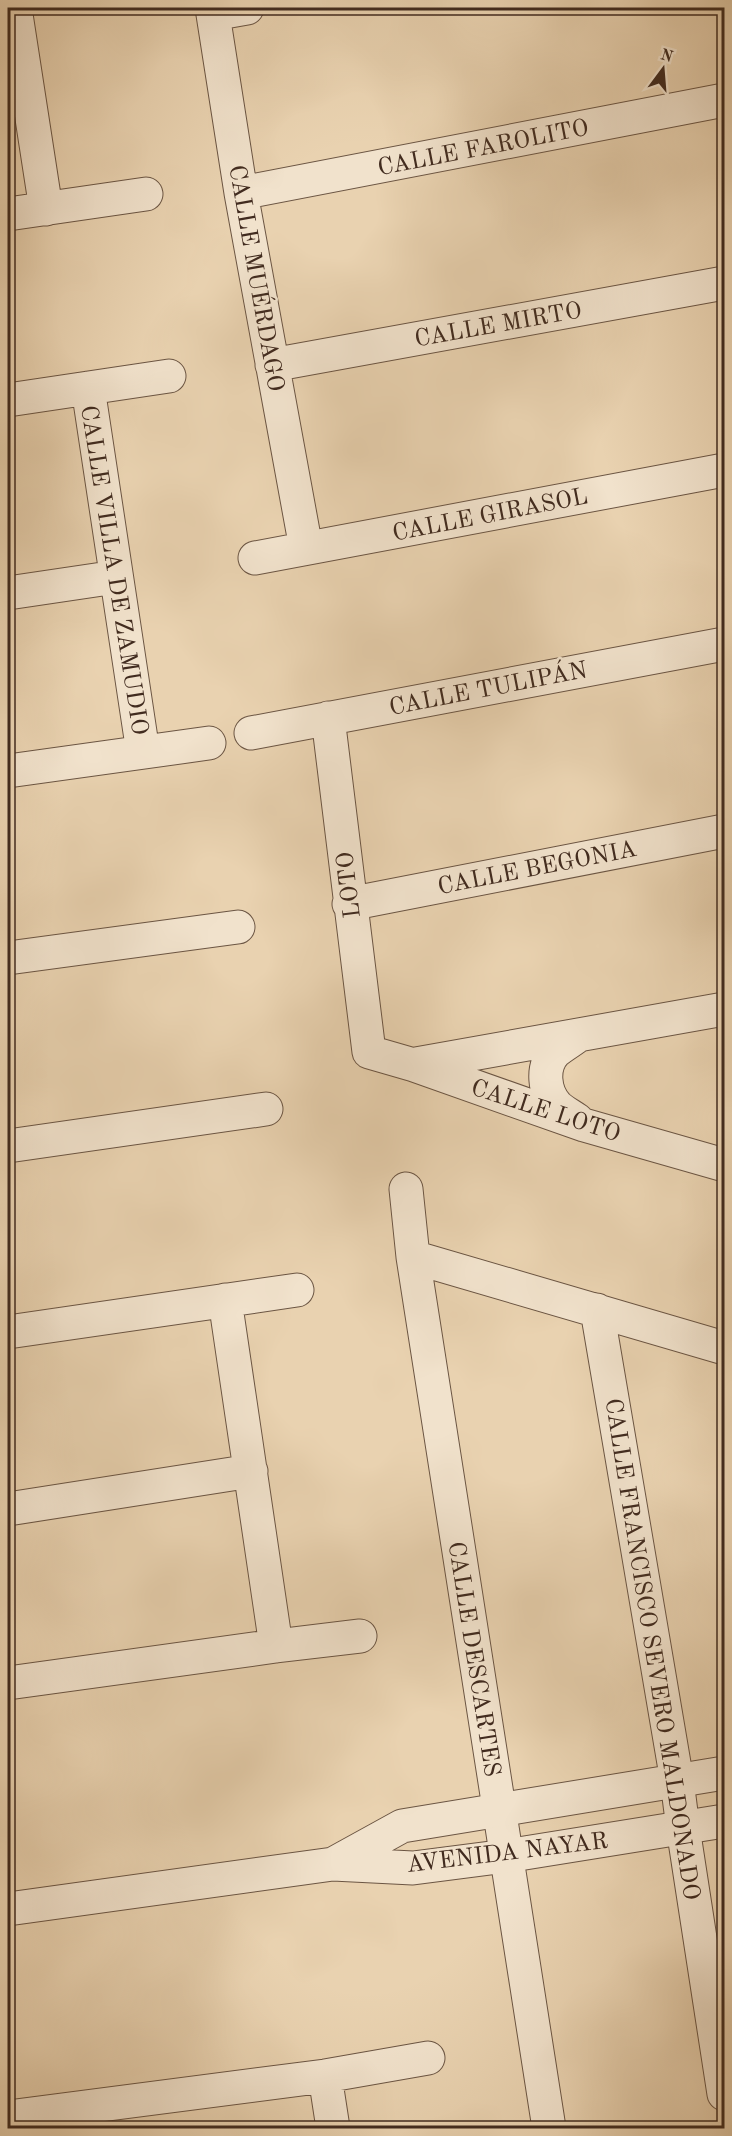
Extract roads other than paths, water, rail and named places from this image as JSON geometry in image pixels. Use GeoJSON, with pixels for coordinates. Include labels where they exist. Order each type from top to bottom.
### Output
{"type":"FeatureCollection","features":[{"type":"Feature","properties":{"kind":"street"},"geometry":{"type":"LineString","coordinates":[[212,11],[247,8]]}},
{"type":"Feature","properties":{"kind":"street","name":"CALLE MUÉRDAGO"},"geometry":{"type":"LineString","coordinates":[[212,11],[241,193],[306,548]]}},
{"type":"Feature","properties":{"kind":"street"},"geometry":{"type":"LineString","coordinates":[[14,25],[46,209]]}},
{"type":"Feature","properties":{"kind":"street","name":"CALLE FAROLITO"},"geometry":{"type":"LineString","coordinates":[[241,193],[724,100]]}},
{"type":"Feature","properties":{"kind":"street"},"geometry":{"type":"LineString","coordinates":[[8,214],[146,194]]}},
{"type":"Feature","properties":{"kind":"street","name":"CALLE MIRTO"},"geometry":{"type":"LineString","coordinates":[[272,365],[724,283]]}},
{"type":"Feature","properties":{"kind":"street"},"geometry":{"type":"LineString","coordinates":[[8,400],[169,376]]}},
{"type":"Feature","properties":{"kind":"street","name":"CALLE VILLA DE ZAMUDIO"},"geometry":{"type":"LineString","coordinates":[[88,388],[143,752]]}},
{"type":"Feature","properties":{"kind":"street","name":"CALLE GIRASOL"},"geometry":{"type":"LineString","coordinates":[[255,558],[724,470]]}},
{"type":"Feature","properties":{"kind":"street"},"geometry":{"type":"LineString","coordinates":[[8,592],[116,577]]}},
{"type":"Feature","properties":{"kind":"street","name":"CALLE TULIPÁN"},"geometry":{"type":"LineString","coordinates":[[251,732],[724,644]]}},
{"type":"Feature","properties":{"kind":"street","name":"LOTO"},"geometry":{"type":"LineString","coordinates":[[328,718],[369,1052]]}},
{"type":"Feature","properties":{"kind":"street"},"geometry":{"type":"LineString","coordinates":[[8,771],[209,743]]}},
{"type":"Feature","properties":{"kind":"street","name":"CALLE BEGONIA"},"geometry":{"type":"LineString","coordinates":[[350,904],[724,831]]}},
{"type":"Feature","properties":{"kind":"street"},"geometry":{"type":"LineString","coordinates":[[8,958],[238,927]]}},
{"type":"Feature","properties":{"kind":"street"},"geometry":{"type":"LineString","coordinates":[[414,1065],[724,1009]]}},
{"type":"Feature","properties":{"kind":"street"},"geometry":{"type":"LineString","coordinates":[[579,1035],[556,1051],[546,1071],[546,1084],[550,1098],[559,1108],[584,1125]]}},
{"type":"Feature","properties":{"kind":"street","name":"CALLE LOTO"},"geometry":{"type":"LineString","coordinates":[[369,1052],[414,1065],[584,1125],[724,1165]]}},
{"type":"Feature","properties":{"kind":"street"},"geometry":{"type":"LineString","coordinates":[[8,1146],[266,1109]]}},
{"type":"Feature","properties":{"kind":"street","name":"CALLE DESCARTES"},"geometry":{"type":"LineString","coordinates":[[406,1189],[412,1257],[549,2128]]}},
{"type":"Feature","properties":{"kind":"street"},"geometry":{"type":"LineString","coordinates":[[412,1257],[724,1348]]}},
{"type":"Feature","properties":{"kind":"street"},"geometry":{"type":"LineString","coordinates":[[8,1332],[297,1290]]}},
{"type":"Feature","properties":{"kind":"street"},"geometry":{"type":"LineString","coordinates":[[225,1300],[276,1646]]}},
{"type":"Feature","properties":{"kind":"street","name":"CALLE FRANCISCO SEVERO MALDONADO"},"geometry":{"type":"LineString","coordinates":[[597,1310],[677,1781],[724,2094]]}},
{"type":"Feature","properties":{"kind":"street"},"geometry":{"type":"LineString","coordinates":[[8,1509],[251,1471]]}},
{"type":"Feature","properties":{"kind":"street"},"geometry":{"type":"LineString","coordinates":[[8,1683],[360,1636]]}},
{"type":"Feature","properties":{"kind":"street","name":"AVENIDA NAYAR"},"geometry":{"type":"LineString","coordinates":[[333,1864],[402,1826],[724,1773]]}},
{"type":"Feature","properties":{"kind":"street","name":"AVENIDA NAYAR"},"geometry":{"type":"LineString","coordinates":[[333,1864],[413,1868],[506,1856],[724,1821]]}},
{"type":"Feature","properties":{"kind":"street"},"geometry":{"type":"LineString","coordinates":[[8,1909],[333,1864]]}},
{"type":"Feature","properties":{"kind":"street"},"geometry":{"type":"LineString","coordinates":[[8,2117],[325,2076],[428,2058]]}},
{"type":"Feature","properties":{"kind":"street"},"geometry":{"type":"LineString","coordinates":[[325,2076],[333,2128]]}}]}
